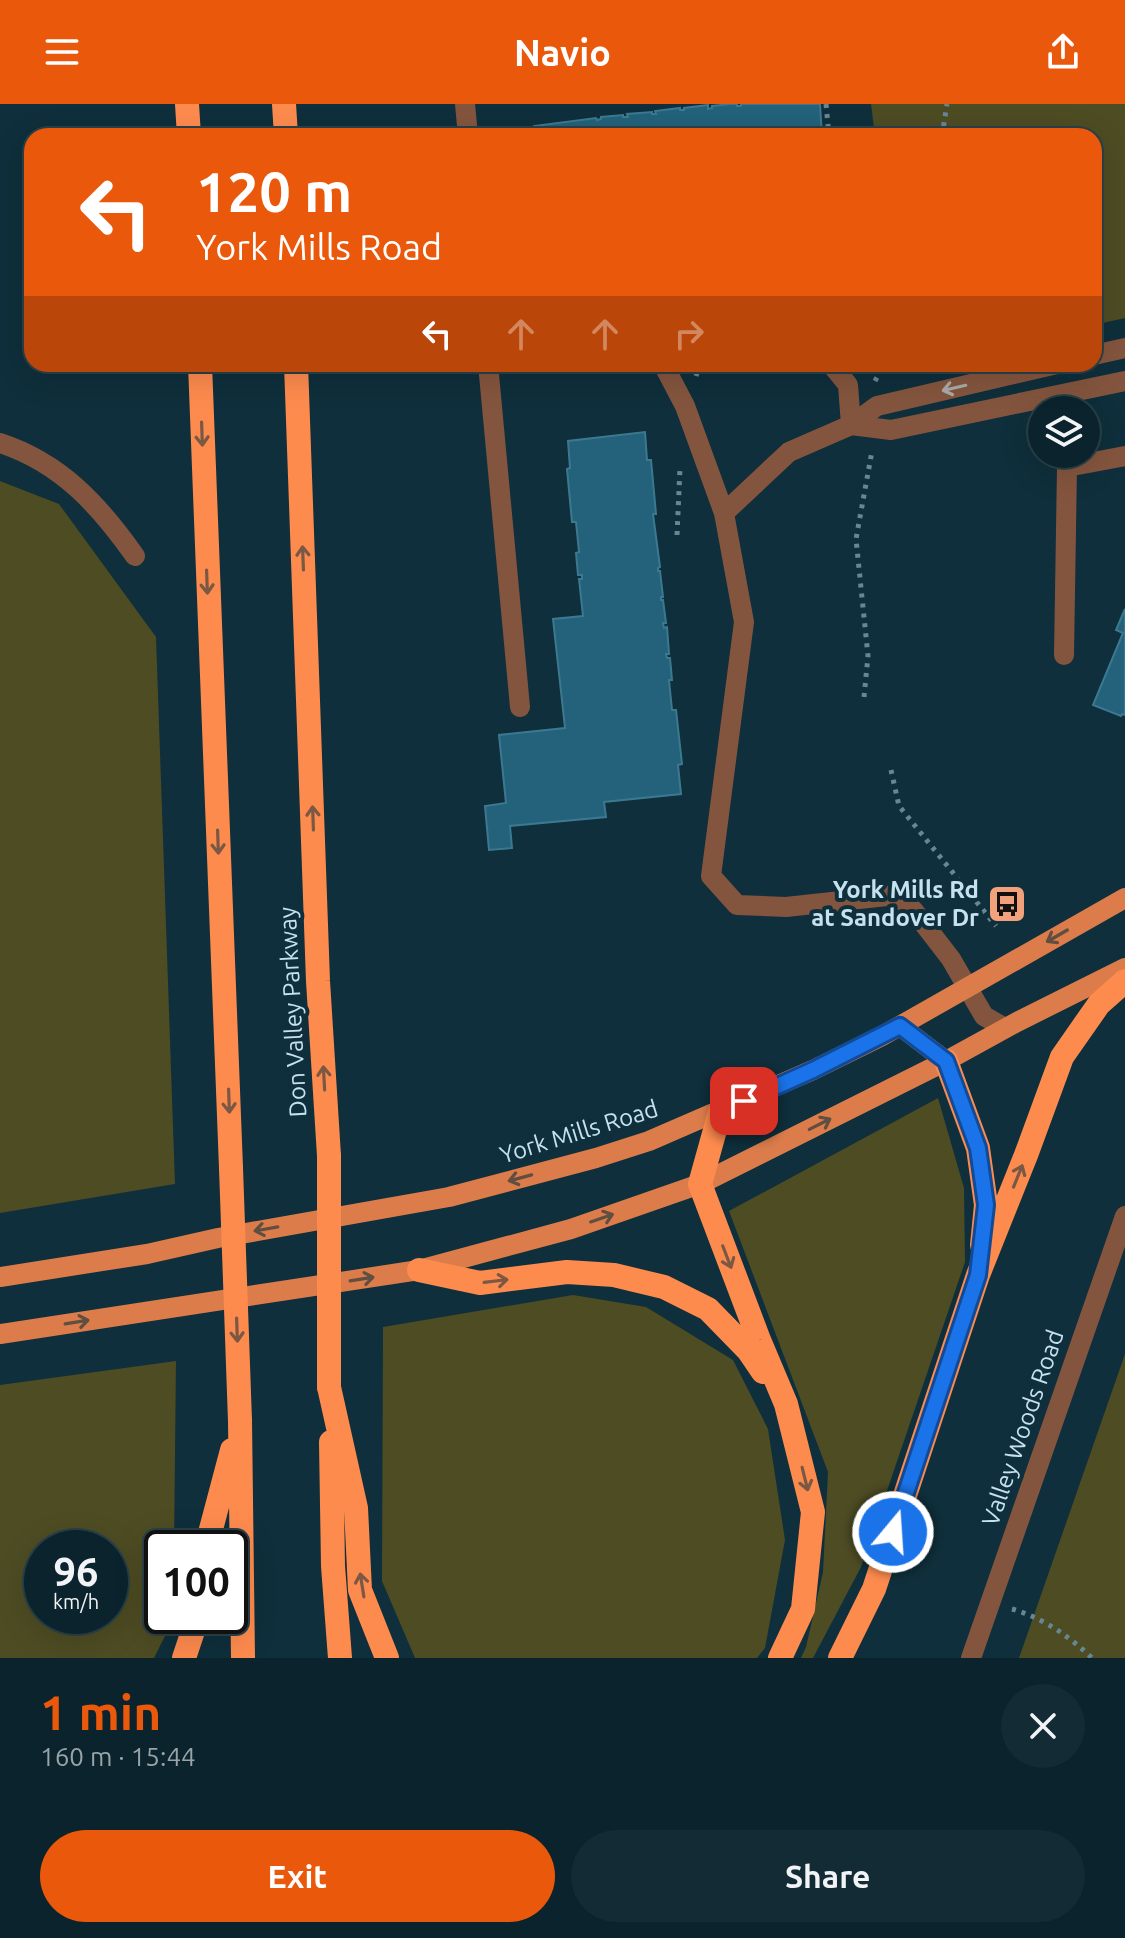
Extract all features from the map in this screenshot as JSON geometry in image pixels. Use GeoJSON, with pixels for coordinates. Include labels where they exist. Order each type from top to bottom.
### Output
{"type":"FeatureCollection","features":[{"type":"Feature","properties":{"kind":"highway"},"geometry":{"type":"LineString","coordinates":[[187,104],[188,128]]}},
{"type":"Feature","properties":{"kind":"highway"},"geometry":{"type":"LineString","coordinates":[[284,104],[286,128]]}},
{"type":"Feature","properties":{"kind":"highway"},"geometry":{"type":"LineString","coordinates":[[200,372],[240,1421],[243,1658]]}},
{"type":"Feature","properties":{"kind":"highway","name":"Don Valley Parkway"},"geometry":{"type":"LineString","coordinates":[[296,372],[318,981],[329,1156],[329,1387],[333,1566],[340,1658]]}},
{"type":"Feature","properties":{"kind":"highway"},"geometry":{"type":"LineString","coordinates":[[840,1658],[874,1589],[978,1275],[1062,1057],[1099,1004],[1125,981]]}},
{"type":"Feature","properties":{"kind":"highway"},"geometry":{"type":"LineString","coordinates":[[946,1061],[978,1148],[986,1205],[978,1275]]}},
{"type":"Feature","properties":{"kind":"highway"},"geometry":{"type":"LineString","coordinates":[[720,1112],[700,1184],[786,1404],[813,1512],[803,1609],[780,1658]]}},
{"type":"Feature","properties":{"kind":"highway"},"geometry":{"type":"LineString","coordinates":[[419,1270],[480,1283],[567,1272],[614,1275],[664,1287],[708,1309],[748,1350],[786,1404]]}},
{"type":"Feature","properties":{"kind":"highway"},"geometry":{"type":"LineString","coordinates":[[329,1387],[356,1508],[360,1590],[387,1658]]}},
{"type":"Feature","properties":{"kind":"highway"},"geometry":{"type":"LineString","coordinates":[[211,1530],[240,1421]]}},
{"type":"Feature","properties":{"kind":"highway"},"geometry":{"type":"LineString","coordinates":[[184,1658],[192,1634]]}},
{"type":"Feature","properties":{"kind":"main road","name":"York Mills Road"},"geometry":{"type":"LineString","coordinates":[[0,1277],[147,1254],[218,1238],[449,1197],[649,1141],[813,1070],[900,1026],[1125,898]]}},
{"type":"Feature","properties":{"kind":"main road"},"geometry":{"type":"LineString","coordinates":[[0,1334],[419,1270],[571,1229],[700,1184],[1125,968]]}},
{"type":"Feature","properties":{"kind":"main road"},"geometry":{"type":"LineString","coordinates":[[900,1026],[946,1061]]}},
{"type":"Feature","properties":{"kind":"street"},"geometry":{"type":"LineString","coordinates":[[465,104],[467,128]]}},
{"type":"Feature","properties":{"kind":"street"},"geometry":{"type":"LineString","coordinates":[[1102,353],[1125,348]]}},
{"type":"Feature","properties":{"kind":"street"},"geometry":{"type":"LineString","coordinates":[[489,372],[520,707]]}},
{"type":"Feature","properties":{"kind":"street"},"geometry":{"type":"LineString","coordinates":[[667,372],[685,406],[724,513],[744,622],[711,876],[737,905],[786,907],[896,895],[914,911],[951,959],[984,1016],[1005,1028]]}},
{"type":"Feature","properties":{"kind":"street"},"geometry":{"type":"LineString","coordinates":[[837,372],[848,385],[849,425]]}},
{"type":"Feature","properties":{"kind":"street"},"geometry":{"type":"LineString","coordinates":[[724,513],[789,452],[849,425],[877,406],[1023,372]]}},
{"type":"Feature","properties":{"kind":"street"},"geometry":{"type":"LineString","coordinates":[[849,425],[891,430],[1125,381]]}},
{"type":"Feature","properties":{"kind":"street"},"geometry":{"type":"LineString","coordinates":[[0,443],[47,464],[76,486],[99,508],[135,556]]}},
{"type":"Feature","properties":{"kind":"street"},"geometry":{"type":"LineString","coordinates":[[1064,655],[1067,467],[1125,456]]}},
{"type":"Feature","properties":{"kind":"street","name":"Valley Woods Road"},"geometry":{"type":"LineString","coordinates":[[971,1658],[1125,1216]]}},
{"type":"Feature","properties":{"kind":"path"},"geometry":{"type":"LineString","coordinates":[[826,104],[828,128]]}},
{"type":"Feature","properties":{"kind":"path"},"geometry":{"type":"LineString","coordinates":[[943,128],[947,104]]}},
{"type":"Feature","properties":{"kind":"path"},"geometry":{"type":"LineString","coordinates":[[849,425],[872,448],[856,539],[868,656],[864,697]]}},
{"type":"Feature","properties":{"kind":"path"},"geometry":{"type":"LineString","coordinates":[[891,770],[899,806],[996,926]]}},
{"type":"Feature","properties":{"kind":"path"},"geometry":{"type":"LineString","coordinates":[[990,1603],[1027,1613],[1053,1627],[1092,1658]]}},
{"type":"Feature","properties":{"kind":"shaded area"},"geometry":{"type":"Polygon","coordinates":[[[871,104],[1125,104],[1125,318],[1102,323],[1102,128],[874,128],[871,104]]]}},
{"type":"Feature","properties":{"kind":"shaded area"},"geometry":{"type":"Polygon","coordinates":[[[0,481],[59,504],[156,637],[175,1184],[0,1213],[0,481]]]}},
{"type":"Feature","properties":{"kind":"shaded area"},"geometry":{"type":"Polygon","coordinates":[[[938,1098],[964,1188],[965,1262],[861,1567],[813,1658],[801,1658],[823,1572],[828,1472],[729,1211],[938,1098]]]}},
{"type":"Feature","properties":{"kind":"shaded area"},"geometry":{"type":"Polygon","coordinates":[[[573,1295],[646,1307],[733,1360],[768,1429],[785,1540],[765,1648],[757,1658],[415,1658],[382,1581],[383,1327],[573,1295]]]}},
{"type":"Feature","properties":{"kind":"shaded area"},"geometry":{"type":"Polygon","coordinates":[[[1125,1354],[1125,1658],[1019,1658],[1125,1354]]]}},
{"type":"Feature","properties":{"kind":"shaded area"},"geometry":{"type":"Polygon","coordinates":[[[176,1361],[174,1530],[144,1530],[144,1634],[166,1634],[154,1658],[0,1658],[0,1385],[176,1361]]]}},
{"type":"Feature","properties":{"kind":"building"},"geometry":{"type":"Polygon","coordinates":[[[820,104],[822,128],[534,128],[601,117],[628,117],[627,114],[656,114],[655,111],[708,105],[708,109],[712,106],[820,104]]]}},
{"type":"Feature","properties":{"kind":"building"},"geometry":{"type":"Polygon","coordinates":[[[645,432],[647,460],[651,460],[656,514],[653,514],[666,623],[663,623],[664,628],[667,627],[669,654],[666,654],[670,658],[672,710],[676,710],[682,764],[678,765],[681,794],[604,802],[606,817],[510,826],[512,848],[489,850],[485,806],[506,803],[499,735],[565,728],[553,619],[583,616],[579,579],[582,575],[578,575],[576,522],[572,522],[567,469],[570,468],[568,441],[645,432]]]}},
{"type":"Feature","properties":{"kind":"building"},"geometry":{"type":"Polygon","coordinates":[[[1125,609],[1125,715],[1121,716],[1093,705],[1123,633],[1116,630],[1125,609]]]}},
{"type":"Feature","properties":{"kind":"place","name":"York Mills Rd at Sandover Dr"},"geometry":{"type":"Point","coordinates":[1007,904]}},
{"type":"Feature","properties":{"kind":"route"},"geometry":{"type":"LineString","coordinates":[[744,1101],[900,1026],[946,1061],[958,1090],[978,1148],[986,1205],[978,1275],[893,1532]]}}]}
